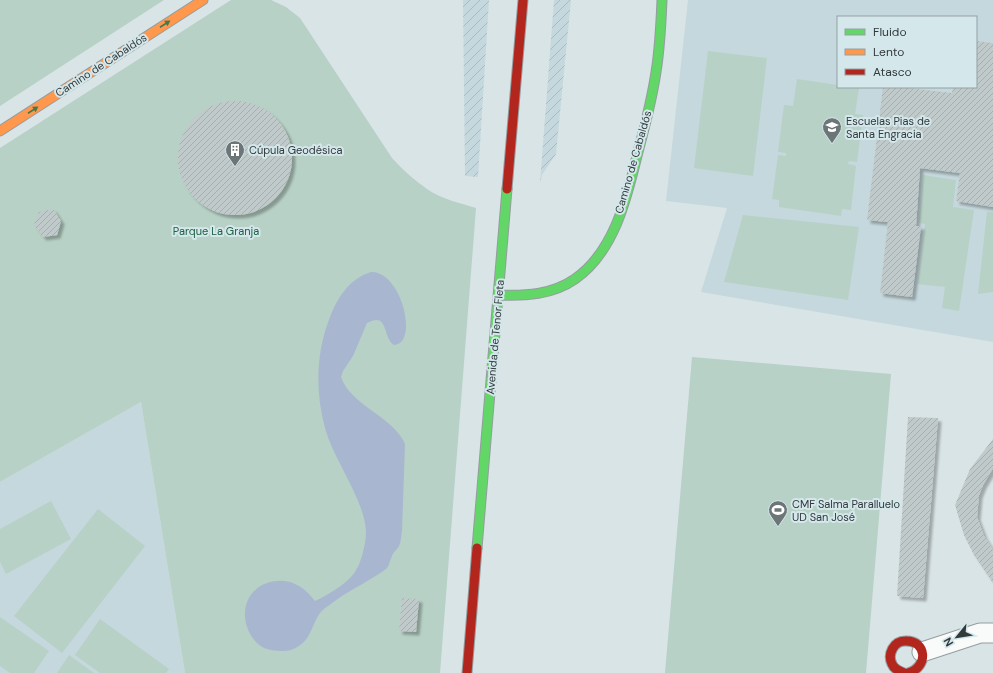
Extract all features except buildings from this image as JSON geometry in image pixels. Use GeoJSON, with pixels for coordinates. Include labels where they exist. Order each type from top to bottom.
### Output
{"type":"FeatureCollection","features":[{"type":"Feature","properties":{"kind":"street","name":"Camino de Cabaldós"},"geometry":{"type":"LineString","coordinates":[[0,131],[203,0]]}},
{"type":"Feature","properties":{"kind":"street","name":"Avenida de Tenor Fleta"},"geometry":{"type":"LineString","coordinates":[[467,673],[523,0]]}},
{"type":"Feature","properties":{"kind":"street","name":"Camino de Cabaldós"},"geometry":{"type":"LineString","coordinates":[[499,295],[536,295],[551,292],[562,287],[583,272],[594,261],[606,244],[627,192],[650,106],[659,51],[662,0]]}},
{"type":"Feature","properties":{"kind":"street"},"geometry":{"type":"LineString","coordinates":[[922,652],[980,633],[993,633]]}},
{"type":"Feature","properties":{"kind":"street"},"geometry":{"type":"LineString","coordinates":[[904,673],[899,672],[892,665],[890,654],[892,649],[900,641],[906,640],[916,644],[922,652],[923,658],[922,663],[914,671],[908,673]]}},
{"type":"Feature","properties":{"kind":"shaded area"},"geometry":{"type":"Polygon","coordinates":[[[463,0],[489,0],[478,177],[465,176],[463,0]]]}},
{"type":"Feature","properties":{"kind":"shaded area"},"geometry":{"type":"Polygon","coordinates":[[[554,0],[571,0],[556,154],[542,175],[540,183],[554,0]]]}},
{"type":"Feature","properties":{"kind":"shaded area","name":"Escuelas Pias de Santa Engracia"},"geometry":{"type":"Polygon","coordinates":[[[688,0],[993,0],[993,342],[701,292],[727,208],[666,201],[688,0]]]}},
{"type":"Feature","properties":{"kind":"shaded area"},"geometry":{"type":"Polygon","coordinates":[[[141,402],[185,673],[0,673],[0,482],[141,402]]]}},
{"type":"Feature","properties":{"kind":"green space"},"geometry":{"type":"Polygon","coordinates":[[[0,0],[164,0],[0,106],[0,0]]]}},
{"type":"Feature","properties":{"kind":"green space","name":"Parque La Granja"},"geometry":{"type":"Polygon","coordinates":[[[231,0],[271,0],[286,7],[300,18],[392,158],[404,171],[432,192],[476,208],[440,673],[185,673],[141,402],[0,482],[0,148],[231,0]]]}},
{"type":"Feature","properties":{"kind":"green space"},"geometry":{"type":"Polygon","coordinates":[[[708,51],[767,58],[753,176],[694,168],[708,51]]]}},
{"type":"Feature","properties":{"kind":"green space"},"geometry":{"type":"Polygon","coordinates":[[[797,79],[837,85],[837,88],[859,88],[855,114],[863,115],[857,162],[849,161],[848,164],[856,166],[851,210],[842,209],[841,216],[779,207],[779,200],[772,199],[778,155],[786,156],[786,153],[778,152],[784,105],[793,106],[797,79]]]}},
{"type":"Feature","properties":{"kind":"green space"},"geometry":{"type":"Polygon","coordinates":[[[923,175],[956,180],[953,207],[974,210],[959,311],[942,308],[945,287],[917,284],[925,224],[919,223],[923,175]]]}},
{"type":"Feature","properties":{"kind":"green space"},"geometry":{"type":"Polygon","coordinates":[[[987,212],[993,212],[993,292],[978,294],[987,212]]]}},
{"type":"Feature","properties":{"kind":"green space"},"geometry":{"type":"Polygon","coordinates":[[[743,215],[859,227],[848,300],[724,282],[743,215]]]}},
{"type":"Feature","properties":{"kind":"green space","name":"CMF Salma Paralluelo UD San José"},"geometry":{"type":"Polygon","coordinates":[[[692,357],[891,374],[866,673],[665,673],[692,357]]]}},
{"type":"Feature","properties":{"kind":"green space"},"geometry":{"type":"Polygon","coordinates":[[[51,501],[71,539],[6,574],[0,562],[0,529],[51,501]]]}},
{"type":"Feature","properties":{"kind":"green space"},"geometry":{"type":"Polygon","coordinates":[[[98,509],[145,546],[62,653],[14,616],[98,509]]]}},
{"type":"Feature","properties":{"kind":"green space"},"geometry":{"type":"Polygon","coordinates":[[[0,617],[49,651],[34,673],[10,673],[0,666],[0,617]]]}},
{"type":"Feature","properties":{"kind":"green space"},"geometry":{"type":"Polygon","coordinates":[[[100,619],[169,669],[166,673],[100,673],[75,655],[100,619]]]}},
{"type":"Feature","properties":{"kind":"green space"},"geometry":{"type":"Polygon","coordinates":[[[69,655],[94,673],[57,673],[69,655]]]}},
{"type":"Feature","properties":{"kind":"water"},"geometry":{"type":"Polygon","coordinates":[[[371,272],[382,275],[391,283],[398,294],[404,308],[406,321],[405,333],[401,342],[394,345],[390,341],[384,326],[379,320],[374,320],[367,323],[353,356],[343,371],[341,377],[346,387],[353,395],[392,426],[405,444],[402,531],[400,543],[387,568],[339,598],[322,611],[310,634],[298,647],[288,651],[267,649],[258,644],[250,634],[245,620],[248,600],[257,589],[269,582],[290,582],[302,588],[315,601],[344,584],[353,575],[362,556],[366,535],[364,520],[355,494],[329,441],[322,414],[318,386],[318,372],[325,330],[337,303],[350,284],[363,275],[371,272]]]}},
{"type":"Feature","properties":{"kind":"traffic: fast"},"geometry":{"type":"LineString","coordinates":[[499,295],[528,295],[548,291],[566,284],[575,279],[589,267],[600,254],[610,238],[624,205],[646,122],[658,54],[662,0]]}},
{"type":"Feature","properties":{"kind":"traffic: fast"},"geometry":{"type":"LineString","coordinates":[[477,548],[507,189]]}},
{"type":"Feature","properties":{"kind":"traffic: slow"},"geometry":{"type":"LineString","coordinates":[[0,131],[203,0]]}},
{"type":"Feature","properties":{"kind":"traffic: jam"},"geometry":{"type":"LineString","coordinates":[[507,189],[523,0]]}},
{"type":"Feature","properties":{"kind":"traffic: jam"},"geometry":{"type":"LineString","coordinates":[[467,673],[477,548]]}},
{"type":"Feature","properties":{"kind":"traffic: jam"},"geometry":{"type":"LineString","coordinates":[[904,673],[894,667],[890,656],[892,649],[898,643],[905,641],[918,645],[923,654],[919,665],[915,670],[908,673]]}},
{"type":"Feature","properties":{"kind":"place","name":"Escuelas Pias de Santa Engracia"},"geometry":{"type":"Point","coordinates":[832,144]}},
{"type":"Feature","properties":{"kind":"place","name":"Cúpula Geodésica"},"geometry":{"type":"Point","coordinates":[235,167]}},
{"type":"Feature","properties":{"kind":"place","name":"CMF Salma Paralluelo UD San José"},"geometry":{"type":"Point","coordinates":[778,527]}}]}
